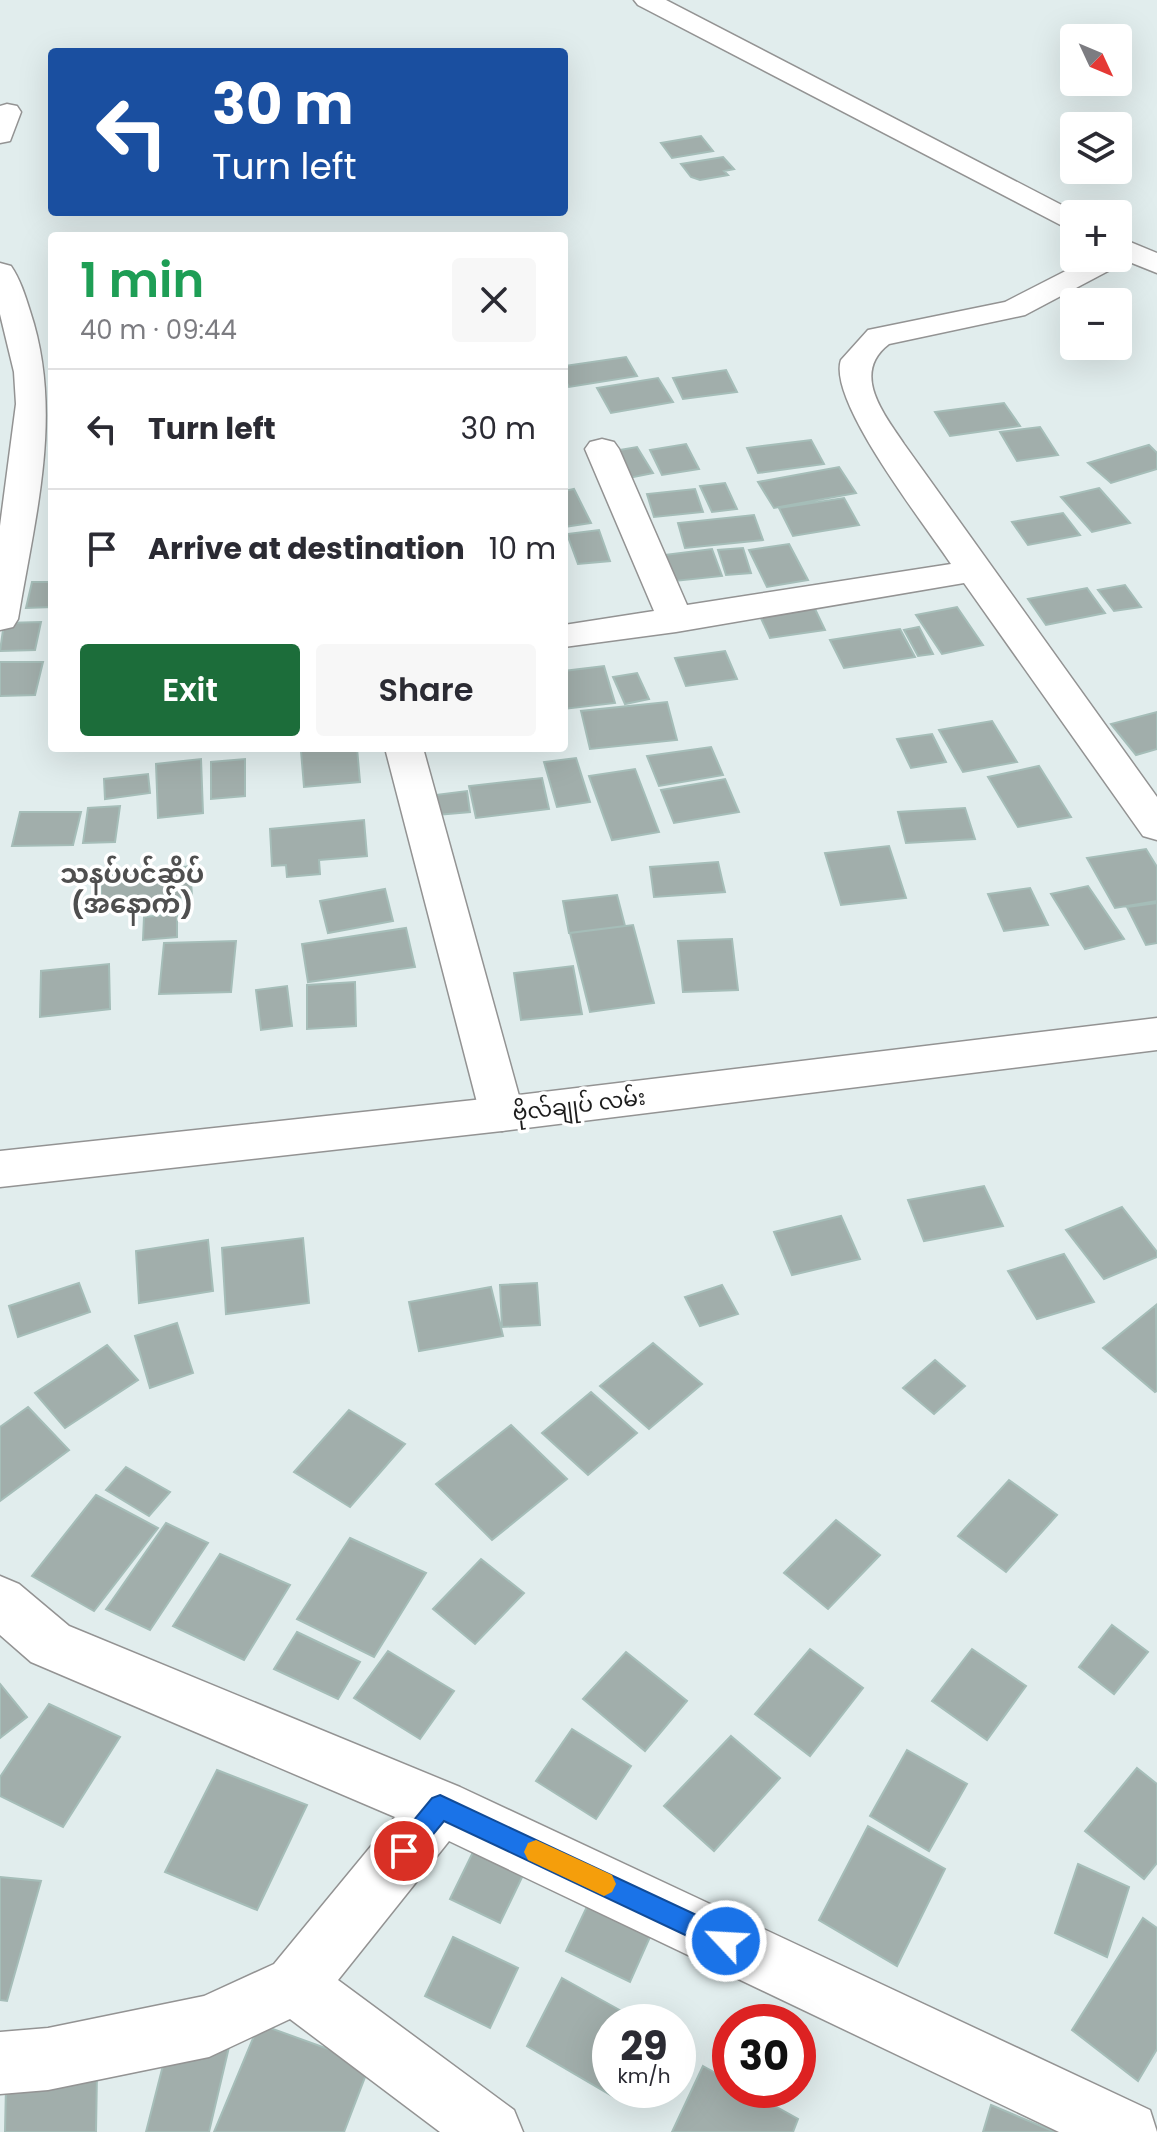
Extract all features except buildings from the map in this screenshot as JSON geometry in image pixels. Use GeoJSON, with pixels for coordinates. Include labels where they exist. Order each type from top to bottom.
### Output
{"type":"FeatureCollection","features":[{"type":"Feature","properties":{"kind":"street"},"geometry":{"type":"LineString","coordinates":[[647,0],[1060,216]]}},
{"type":"Feature","properties":{"kind":"street"},"geometry":{"type":"LineString","coordinates":[[1132,257],[1157,264]]}},
{"type":"Feature","properties":{"kind":"street"},"geometry":{"type":"LineString","coordinates":[[0,272],[11,297],[32,402],[21,498],[0,619]]}},
{"type":"Feature","properties":{"kind":"street"},"geometry":{"type":"LineString","coordinates":[[1083,272],[1014,309],[879,337],[862,349],[854,367],[859,392],[882,435],[972,571],[1157,826]]}},
{"type":"Feature","properties":{"kind":"street"},"geometry":{"type":"LineString","coordinates":[[602,449],[676,621]]}},
{"type":"Feature","properties":{"kind":"street"},"geometry":{"type":"LineString","coordinates":[[568,635],[676,621],[972,571]]}},
{"type":"Feature","properties":{"kind":"street"},"geometry":{"type":"LineString","coordinates":[[405,752],[502,1114]]}},
{"type":"Feature","properties":{"kind":"street","name":"ဗိုလ်ချုပ် လမ်း"},"geometry":{"type":"LineString","coordinates":[[0,1169],[502,1114],[1157,1034]]}},
{"type":"Feature","properties":{"kind":"street"},"geometry":{"type":"LineString","coordinates":[[0,1601],[50,1644],[146,1687],[440,1807],[1128,2132]]}},
{"type":"Feature","properties":{"kind":"street"},"geometry":{"type":"LineString","coordinates":[[0,2063],[48,2059],[209,2026],[295,1985],[440,1807]]}},
{"type":"Feature","properties":{"kind":"street"},"geometry":{"type":"LineString","coordinates":[[295,1985],[492,2132]]}},
{"type":"Feature","properties":{"kind":"slow traffic"},"geometry":{"type":"LineString","coordinates":[[536,1852],[604,1884]]}},
{"type":"Feature","properties":{"kind":"district","name":"သနပ်ပင်ဆိပ် (အနောက်)"},"geometry":{"type":"Point","coordinates":[132,889]}},
{"type":"Feature","properties":{"kind":"route"},"geometry":{"type":"LineString","coordinates":[[404,1851],[440,1807],[726,1941]]}}]}
